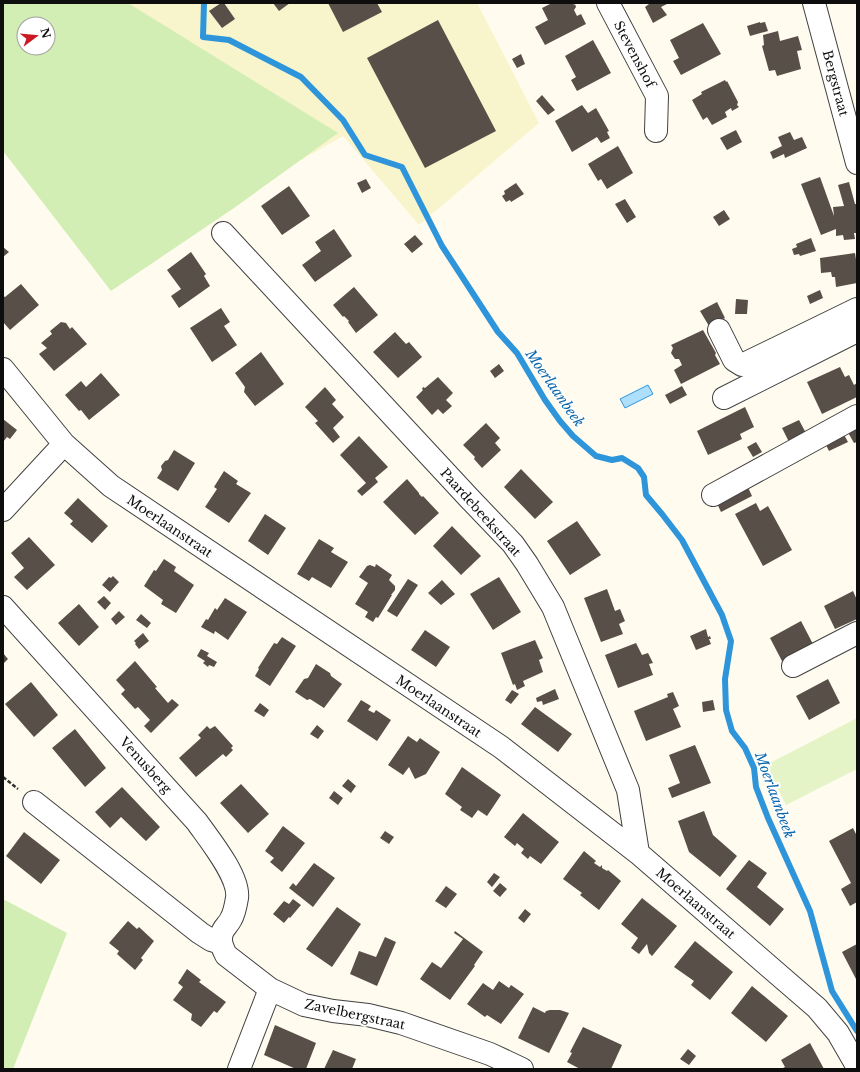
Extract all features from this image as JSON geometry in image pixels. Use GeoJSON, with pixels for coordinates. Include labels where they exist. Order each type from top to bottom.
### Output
{"type":"FeatureCollection","features":[{"type":"Feature","properties":{"kind":"street","name":"Stevenshof"},"geometry":{"type":"LineString","coordinates":[[608,3],[657,96],[656,131]]}},
{"type":"Feature","properties":{"kind":"street","name":"Bergstraat"},"geometry":{"type":"LineString","coordinates":[[814,3],[857,163]]}},
{"type":"Feature","properties":{"kind":"street","name":"Paardebeekstraat"},"geometry":{"type":"LineString","coordinates":[[223,233],[468,498],[513,544],[528,564],[553,607],[628,790],[638,853]]}},
{"type":"Feature","properties":{"kind":"street"},"geometry":{"type":"LineString","coordinates":[[719,330],[734,360],[742,364],[857,308]]}},
{"type":"Feature","properties":{"kind":"street"},"geometry":{"type":"LineString","coordinates":[[724,398],[857,331]]}},
{"type":"Feature","properties":{"kind":"street","name":"Moerlaanstraat"},"geometry":{"type":"LineString","coordinates":[[3,369],[64,444],[111,486],[501,747],[638,853],[817,1008],[838,1033],[857,1066]]}},
{"type":"Feature","properties":{"kind":"street"},"geometry":{"type":"LineString","coordinates":[[713,495],[857,416]]}},
{"type":"Feature","properties":{"kind":"street"},"geometry":{"type":"LineString","coordinates":[[3,510],[64,444]]}},
{"type":"Feature","properties":{"kind":"street","name":"Venusberg"},"geometry":{"type":"LineString","coordinates":[[3,608],[198,822],[218,851],[233,878],[237,897],[231,919],[221,935],[221,943]]}},
{"type":"Feature","properties":{"kind":"street"},"geometry":{"type":"LineString","coordinates":[[793,666],[857,633]]}},
{"type":"Feature","properties":{"kind":"street"},"geometry":{"type":"LineString","coordinates":[[34,802],[200,933],[211,940],[221,943]]}},
{"type":"Feature","properties":{"kind":"street","name":"Zavelbergstraat"},"geometry":{"type":"LineString","coordinates":[[221,943],[226,955],[270,989],[304,1005],[333,1011],[368,1015],[401,1023],[490,1054],[522,1069]]}},
{"type":"Feature","properties":{"kind":"street"},"geometry":{"type":"LineString","coordinates":[[239,1069],[270,989]]}},
{"type":"Feature","properties":{"kind":"shaded area"},"geometry":{"type":"Polygon","coordinates":[[[3,3],[477,3],[539,123],[419,225],[343,136],[99,275],[22,56],[56,56],[56,16],[16,16],[16,40],[3,3]]]}},
{"type":"Feature","properties":{"kind":"green space"},"geometry":{"type":"Polygon","coordinates":[[[3,3],[128,3],[338,133],[234,208],[111,291],[3,151],[3,3]]]}},
{"type":"Feature","properties":{"kind":"green space"},"geometry":{"type":"Polygon","coordinates":[[[857,718],[857,769],[786,805],[766,765],[857,718]]]}},
{"type":"Feature","properties":{"kind":"green space"},"geometry":{"type":"Polygon","coordinates":[[[3,899],[67,933],[13,1069],[3,1069],[3,899]]]}},
{"type":"Feature","properties":{"kind":"water"},"geometry":{"type":"Polygon","coordinates":[[[648,385],[653,394],[625,408],[620,399],[648,385]]]}},
{"type":"Feature","properties":{"kind":"building"},"geometry":{"type":"Polygon","coordinates":[[[221,3],[224,3],[235,19],[222,28],[209,11],[221,3]]]}},
{"type":"Feature","properties":{"kind":"building"},"geometry":{"type":"Polygon","coordinates":[[[273,3],[290,3],[279,11],[273,3]]]}},
{"type":"Feature","properties":{"kind":"building"},"geometry":{"type":"Polygon","coordinates":[[[328,3],[377,3],[382,12],[343,32],[328,3]]]}},
{"type":"Feature","properties":{"kind":"building"},"geometry":{"type":"Polygon","coordinates":[[[552,3],[575,4],[576,7],[574,10],[577,16],[581,14],[586,24],[545,45],[535,27],[548,20],[542,8],[552,3]]]}},
{"type":"Feature","properties":{"kind":"building"},"geometry":{"type":"Polygon","coordinates":[[[648,3],[669,3],[661,7],[667,15],[653,23],[645,7],[649,4],[648,3]]]}},
{"type":"Feature","properties":{"kind":"building"},"geometry":{"type":"Polygon","coordinates":[[[438,20],[496,131],[425,168],[367,58],[438,20]]]}},
{"type":"Feature","properties":{"kind":"building"},"geometry":{"type":"Polygon","coordinates":[[[765,22],[768,31],[750,36],[747,26],[765,22]]]}},
{"type":"Feature","properties":{"kind":"building"},"geometry":{"type":"Polygon","coordinates":[[[703,23],[721,54],[681,75],[673,61],[679,58],[670,40],[703,23]]]}},
{"type":"Feature","properties":{"kind":"building"},"geometry":{"type":"Polygon","coordinates":[[[778,31],[780,41],[798,36],[802,50],[797,51],[801,69],[777,76],[775,70],[769,71],[762,46],[764,45],[763,35],[778,31]]]}},
{"type":"Feature","properties":{"kind":"building"},"geometry":{"type":"Polygon","coordinates":[[[593,40],[611,73],[577,91],[571,80],[576,77],[565,56],[593,40]]]}},
{"type":"Feature","properties":{"kind":"building"},"geometry":{"type":"Polygon","coordinates":[[[521,54],[525,64],[517,68],[512,59],[521,54]]]}},
{"type":"Feature","properties":{"kind":"building"},"geometry":{"type":"Polygon","coordinates":[[[725,80],[726,82],[727,81],[738,102],[737,105],[739,107],[732,111],[731,108],[725,112],[727,117],[712,125],[707,117],[703,120],[692,100],[702,94],[701,92],[725,80]]]}},
{"type":"Feature","properties":{"kind":"building"},"geometry":{"type":"Polygon","coordinates":[[[542,95],[555,110],[548,115],[536,101],[542,95]]]}},
{"type":"Feature","properties":{"kind":"building"},"geometry":{"type":"Polygon","coordinates":[[[582,105],[588,113],[596,108],[609,131],[607,132],[610,138],[601,143],[597,137],[572,152],[555,121],[582,105]]]}},
{"type":"Feature","properties":{"kind":"building"},"geometry":{"type":"Polygon","coordinates":[[[736,130],[742,142],[727,150],[720,138],[736,130]]]}},
{"type":"Feature","properties":{"kind":"building"},"geometry":{"type":"Polygon","coordinates":[[[790,132],[794,140],[802,137],[807,148],[785,158],[784,154],[773,159],[770,152],[782,146],[778,137],[790,132]]]}},
{"type":"Feature","properties":{"kind":"building"},"geometry":{"type":"Polygon","coordinates":[[[618,146],[633,173],[607,189],[601,179],[598,181],[588,164],[618,146]]]}},
{"type":"Feature","properties":{"kind":"building"},"geometry":{"type":"Polygon","coordinates":[[[820,177],[834,216],[833,207],[844,206],[838,185],[849,182],[855,204],[857,204],[857,233],[854,233],[855,239],[844,240],[843,235],[836,236],[836,229],[821,235],[801,184],[820,177]]]}},
{"type":"Feature","properties":{"kind":"building"},"geometry":{"type":"Polygon","coordinates":[[[366,179],[371,188],[362,193],[357,183],[366,179]]]}},
{"type":"Feature","properties":{"kind":"building"},"geometry":{"type":"Polygon","coordinates":[[[516,183],[524,194],[511,202],[510,200],[506,202],[502,196],[505,194],[504,191],[516,183]]]}},
{"type":"Feature","properties":{"kind":"building"},"geometry":{"type":"Polygon","coordinates":[[[289,186],[310,216],[282,235],[261,206],[289,186]]]}},
{"type":"Feature","properties":{"kind":"building"},"geometry":{"type":"Polygon","coordinates":[[[625,199],[636,217],[627,223],[615,204],[625,199]]]}},
{"type":"Feature","properties":{"kind":"building"},"geometry":{"type":"Polygon","coordinates":[[[724,210],[730,219],[719,226],[713,217],[724,210]]]}},
{"type":"Feature","properties":{"kind":"building"},"geometry":{"type":"Polygon","coordinates":[[[334,229],[352,256],[315,282],[302,265],[321,251],[315,242],[334,229]]]}},
{"type":"Feature","properties":{"kind":"building"},"geometry":{"type":"Polygon","coordinates":[[[415,235],[423,244],[412,253],[404,244],[415,235]]]}},
{"type":"Feature","properties":{"kind":"building"},"geometry":{"type":"Polygon","coordinates":[[[811,238],[816,251],[800,256],[799,254],[794,255],[792,249],[797,247],[796,244],[811,238]]]}},
{"type":"Feature","properties":{"kind":"building"},"geometry":{"type":"Polygon","coordinates":[[[3,247],[9,252],[3,257],[3,247]]]}},
{"type":"Feature","properties":{"kind":"building"},"geometry":{"type":"Polygon","coordinates":[[[191,252],[206,274],[204,276],[210,286],[179,308],[171,296],[181,289],[167,270],[191,252]]]}},
{"type":"Feature","properties":{"kind":"building"},"geometry":{"type":"Polygon","coordinates":[[[855,253],[857,283],[836,287],[835,277],[832,277],[831,272],[821,273],[820,258],[855,253]]]}},
{"type":"Feature","properties":{"kind":"building"},"geometry":{"type":"Polygon","coordinates":[[[21,284],[39,305],[10,330],[3,322],[3,296],[5,297],[21,284]]]}},
{"type":"Feature","properties":{"kind":"building"},"geometry":{"type":"Polygon","coordinates":[[[354,287],[378,315],[356,333],[348,322],[349,321],[344,316],[343,317],[333,305],[354,287]]]}},
{"type":"Feature","properties":{"kind":"building"},"geometry":{"type":"Polygon","coordinates":[[[820,290],[823,298],[810,304],[807,296],[820,290]]]}},
{"type":"Feature","properties":{"kind":"building"},"geometry":{"type":"Polygon","coordinates":[[[736,299],[748,300],[747,314],[735,314],[736,299]]]}},
{"type":"Feature","properties":{"kind":"building"},"geometry":{"type":"Polygon","coordinates":[[[717,302],[725,318],[709,326],[700,311],[717,302]]]}},
{"type":"Feature","properties":{"kind":"building"},"geometry":{"type":"Polygon","coordinates":[[[221,308],[230,322],[224,326],[237,345],[212,362],[190,328],[221,308]]]}},
{"type":"Feature","properties":{"kind":"building"},"geometry":{"type":"Polygon","coordinates":[[[61,322],[66,323],[70,329],[72,327],[87,344],[54,371],[39,354],[47,348],[41,343],[52,334],[50,331],[61,322]]]}},
{"type":"Feature","properties":{"kind":"building"},"geometry":{"type":"Polygon","coordinates":[[[703,330],[716,353],[715,355],[720,364],[681,384],[674,370],[682,365],[679,359],[675,359],[671,353],[673,348],[671,345],[703,330]]]}},
{"type":"Feature","properties":{"kind":"building"},"geometry":{"type":"Polygon","coordinates":[[[395,332],[406,344],[409,342],[422,357],[398,378],[373,352],[395,332]]]}},
{"type":"Feature","properties":{"kind":"building"},"geometry":{"type":"Polygon","coordinates":[[[261,352],[284,384],[255,406],[244,392],[245,387],[235,373],[261,352]]]}},
{"type":"Feature","properties":{"kind":"building"},"geometry":{"type":"Polygon","coordinates":[[[499,364],[504,371],[495,378],[490,371],[499,364]]]}},
{"type":"Feature","properties":{"kind":"building"},"geometry":{"type":"Polygon","coordinates":[[[840,367],[845,377],[849,375],[854,385],[857,383],[857,397],[822,414],[807,382],[840,367]]]}},
{"type":"Feature","properties":{"kind":"building"},"geometry":{"type":"Polygon","coordinates":[[[101,373],[120,395],[89,420],[65,395],[81,381],[86,387],[101,373]]]}},
{"type":"Feature","properties":{"kind":"building"},"geometry":{"type":"Polygon","coordinates":[[[438,377],[453,393],[446,400],[452,406],[443,414],[438,409],[432,415],[416,397],[423,390],[423,387],[425,388],[438,377]]]}},
{"type":"Feature","properties":{"kind":"building"},"geometry":{"type":"Polygon","coordinates":[[[682,386],[687,395],[670,404],[665,395],[682,386]]]}},
{"type":"Feature","properties":{"kind":"building"},"geometry":{"type":"Polygon","coordinates":[[[325,387],[336,400],[332,404],[344,417],[333,428],[340,437],[333,443],[315,423],[318,421],[305,407],[325,387]]]}},
{"type":"Feature","properties":{"kind":"building"},"geometry":{"type":"Polygon","coordinates":[[[745,407],[754,427],[740,434],[742,439],[708,455],[697,431],[745,407]]]}},
{"type":"Feature","properties":{"kind":"building"},"geometry":{"type":"Polygon","coordinates":[[[3,419],[17,430],[10,439],[7,437],[3,442],[3,419]]]}},
{"type":"Feature","properties":{"kind":"building"},"geometry":{"type":"Polygon","coordinates":[[[799,420],[807,435],[790,444],[782,428],[799,420]]]}},
{"type":"Feature","properties":{"kind":"building"},"geometry":{"type":"Polygon","coordinates":[[[486,423],[500,438],[495,443],[501,450],[482,468],[474,459],[475,457],[463,445],[486,423]]]}},
{"type":"Feature","properties":{"kind":"building"},"geometry":{"type":"Polygon","coordinates":[[[857,423],[857,442],[854,443],[846,429],[857,423]]]}},
{"type":"Feature","properties":{"kind":"building"},"geometry":{"type":"Polygon","coordinates":[[[842,431],[848,442],[829,451],[824,441],[842,431]]]}},
{"type":"Feature","properties":{"kind":"building"},"geometry":{"type":"Polygon","coordinates":[[[359,436],[388,467],[375,478],[378,482],[362,496],[357,491],[366,483],[340,455],[359,436]]]}},
{"type":"Feature","properties":{"kind":"building"},"geometry":{"type":"Polygon","coordinates":[[[756,442],[762,452],[753,457],[747,447],[756,442]]]}},
{"type":"Feature","properties":{"kind":"building"},"geometry":{"type":"Polygon","coordinates":[[[174,450],[195,463],[178,491],[157,478],[162,470],[161,466],[168,460],[174,450]]]}},
{"type":"Feature","properties":{"kind":"building"},"geometry":{"type":"Polygon","coordinates":[[[521,469],[553,502],[535,519],[504,487],[521,469]]]}},
{"type":"Feature","properties":{"kind":"building"},"geometry":{"type":"Polygon","coordinates":[[[224,471],[238,481],[236,484],[251,493],[229,523],[205,507],[217,489],[214,487],[224,471]]]}},
{"type":"Feature","properties":{"kind":"building"},"geometry":{"type":"Polygon","coordinates":[[[407,479],[419,494],[422,497],[423,496],[439,513],[415,535],[383,502],[407,479]]]}},
{"type":"Feature","properties":{"kind":"building"},"geometry":{"type":"Polygon","coordinates":[[[746,483],[752,496],[721,512],[715,499],[746,483]]]}},
{"type":"Feature","properties":{"kind":"building"},"geometry":{"type":"Polygon","coordinates":[[[78,498],[108,526],[92,543],[70,524],[73,521],[64,513],[78,498]]]}},
{"type":"Feature","properties":{"kind":"building"},"geometry":{"type":"Polygon","coordinates":[[[756,503],[760,511],[768,506],[792,550],[763,566],[735,514],[756,503]]]}},
{"type":"Feature","properties":{"kind":"building"},"geometry":{"type":"Polygon","coordinates":[[[265,514],[286,528],[268,555],[248,541],[265,514]]]}},
{"type":"Feature","properties":{"kind":"building"},"geometry":{"type":"Polygon","coordinates":[[[577,521],[601,555],[570,575],[547,541],[577,521]]]}},
{"type":"Feature","properties":{"kind":"building"},"geometry":{"type":"Polygon","coordinates":[[[452,526],[481,556],[461,575],[433,546],[452,526]]]}},
{"type":"Feature","properties":{"kind":"building"},"geometry":{"type":"Polygon","coordinates":[[[29,537],[55,565],[27,590],[14,577],[24,568],[11,553],[29,537]]]}},
{"type":"Feature","properties":{"kind":"building"},"geometry":{"type":"Polygon","coordinates":[[[319,539],[334,548],[331,552],[348,562],[331,588],[312,577],[309,581],[297,574],[319,539]]]}},
{"type":"Feature","properties":{"kind":"building"},"geometry":{"type":"Polygon","coordinates":[[[164,559],[176,567],[174,571],[194,585],[176,613],[161,604],[163,600],[144,586],[154,570],[156,571],[164,559]]]}},
{"type":"Feature","properties":{"kind":"building"},"geometry":{"type":"Polygon","coordinates":[[[376,564],[392,575],[389,580],[395,586],[395,590],[378,618],[376,617],[373,622],[365,617],[368,612],[355,604],[368,583],[359,577],[367,566],[370,565],[375,567],[376,564]]]}},
{"type":"Feature","properties":{"kind":"building"},"geometry":{"type":"Polygon","coordinates":[[[113,576],[119,582],[110,592],[102,585],[109,577],[111,578],[113,576]]]}},
{"type":"Feature","properties":{"kind":"building"},"geometry":{"type":"Polygon","coordinates":[[[499,577],[521,612],[493,630],[470,594],[499,577]]]}},
{"type":"Feature","properties":{"kind":"building"},"geometry":{"type":"Polygon","coordinates":[[[408,579],[418,585],[397,617],[387,611],[408,579]]]}},
{"type":"Feature","properties":{"kind":"building"},"geometry":{"type":"Polygon","coordinates":[[[442,580],[455,594],[441,605],[428,593],[442,580]]]}},
{"type":"Feature","properties":{"kind":"building"},"geometry":{"type":"Polygon","coordinates":[[[607,589],[615,611],[620,609],[625,621],[619,624],[623,634],[601,642],[584,598],[607,589]]]}},
{"type":"Feature","properties":{"kind":"building"},"geometry":{"type":"Polygon","coordinates":[[[853,591],[857,600],[857,619],[835,629],[824,606],[853,591]]]}},
{"type":"Feature","properties":{"kind":"building"},"geometry":{"type":"Polygon","coordinates":[[[104,596],[111,603],[105,610],[97,602],[104,596]]]}},
{"type":"Feature","properties":{"kind":"building"},"geometry":{"type":"Polygon","coordinates":[[[225,598],[247,612],[228,640],[215,631],[214,634],[201,627],[206,619],[208,620],[215,608],[217,610],[225,598]]]}},
{"type":"Feature","properties":{"kind":"building"},"geometry":{"type":"Polygon","coordinates":[[[79,604],[99,627],[79,646],[58,623],[79,604]]]}},
{"type":"Feature","properties":{"kind":"building"},"geometry":{"type":"Polygon","coordinates":[[[119,611],[125,617],[116,625],[111,619],[119,611]]]}},
{"type":"Feature","properties":{"kind":"building"},"geometry":{"type":"Polygon","coordinates":[[[141,614],[151,623],[147,628],[136,620],[141,614]]]}},
{"type":"Feature","properties":{"kind":"building"},"geometry":{"type":"Polygon","coordinates":[[[801,621],[814,646],[783,663],[770,638],[801,621]]]}},
{"type":"Feature","properties":{"kind":"building"},"geometry":{"type":"Polygon","coordinates":[[[706,629],[708,637],[710,636],[711,639],[709,639],[711,644],[696,650],[690,636],[706,629]]]}},
{"type":"Feature","properties":{"kind":"building"},"geometry":{"type":"Polygon","coordinates":[[[425,630],[450,647],[436,667],[411,650],[425,630]]]}},
{"type":"Feature","properties":{"kind":"building"},"geometry":{"type":"Polygon","coordinates":[[[143,633],[149,641],[139,649],[134,641],[143,633]]]}},
{"type":"Feature","properties":{"kind":"building"},"geometry":{"type":"Polygon","coordinates":[[[282,637],[296,646],[270,686],[255,676],[259,669],[258,668],[274,643],[277,644],[282,637]]]}},
{"type":"Feature","properties":{"kind":"building"},"geometry":{"type":"Polygon","coordinates":[[[535,640],[543,658],[539,660],[543,672],[523,681],[525,686],[517,690],[515,684],[513,685],[501,653],[535,640]]]}},
{"type":"Feature","properties":{"kind":"building"},"geometry":{"type":"Polygon","coordinates":[[[636,643],[642,655],[648,653],[653,663],[649,664],[653,675],[618,688],[605,655],[636,643]]]}},
{"type":"Feature","properties":{"kind":"building"},"geometry":{"type":"Polygon","coordinates":[[[201,649],[209,653],[207,656],[217,662],[214,667],[209,665],[208,667],[203,663],[205,661],[197,656],[201,649]]]}},
{"type":"Feature","properties":{"kind":"building"},"geometry":{"type":"Polygon","coordinates":[[[3,653],[8,659],[3,664],[3,653]]]}},
{"type":"Feature","properties":{"kind":"building"},"geometry":{"type":"Polygon","coordinates":[[[135,661],[157,687],[155,688],[168,703],[172,699],[179,705],[151,733],[144,726],[150,720],[138,707],[135,709],[121,694],[125,690],[116,680],[135,661]]]}},
{"type":"Feature","properties":{"kind":"building"},"geometry":{"type":"Polygon","coordinates":[[[316,664],[330,673],[331,676],[342,684],[324,708],[310,699],[307,700],[295,692],[304,679],[308,678],[316,664]]]}},
{"type":"Feature","properties":{"kind":"building"},"geometry":{"type":"Polygon","coordinates":[[[828,679],[840,703],[809,720],[796,696],[828,679]]]}},
{"type":"Feature","properties":{"kind":"building"},"geometry":{"type":"Polygon","coordinates":[[[31,682],[58,715],[34,737],[5,704],[31,682]]]}},
{"type":"Feature","properties":{"kind":"building"},"geometry":{"type":"Polygon","coordinates":[[[555,689],[559,699],[543,705],[542,701],[537,702],[536,698],[555,689]]]}},
{"type":"Feature","properties":{"kind":"building"},"geometry":{"type":"Polygon","coordinates":[[[512,690],[519,694],[511,704],[505,700],[512,690]]]}},
{"type":"Feature","properties":{"kind":"building"},"geometry":{"type":"Polygon","coordinates":[[[673,692],[679,706],[673,709],[681,727],[646,741],[634,711],[668,697],[667,694],[673,692]]]}},
{"type":"Feature","properties":{"kind":"building"},"geometry":{"type":"Polygon","coordinates":[[[361,700],[371,706],[368,710],[374,713],[376,710],[391,720],[377,741],[347,721],[361,700]]]}},
{"type":"Feature","properties":{"kind":"building"},"geometry":{"type":"Polygon","coordinates":[[[713,700],[715,710],[703,712],[702,702],[713,700]]]}},
{"type":"Feature","properties":{"kind":"building"},"geometry":{"type":"Polygon","coordinates":[[[260,703],[269,710],[264,717],[254,711],[260,703]]]}},
{"type":"Feature","properties":{"kind":"building"},"geometry":{"type":"Polygon","coordinates":[[[535,707],[572,734],[558,752],[521,724],[535,707]]]}},
{"type":"Feature","properties":{"kind":"building"},"geometry":{"type":"Polygon","coordinates":[[[317,725],[324,731],[318,739],[310,734],[317,725]]]}},
{"type":"Feature","properties":{"kind":"building"},"geometry":{"type":"Polygon","coordinates":[[[207,726],[210,729],[215,726],[233,746],[231,748],[233,750],[226,757],[223,754],[196,777],[179,758],[201,738],[198,735],[207,726]]]}},
{"type":"Feature","properties":{"kind":"building"},"geometry":{"type":"Polygon","coordinates":[[[75,729],[106,768],[85,787],[52,748],[75,729]]]}},
{"type":"Feature","properties":{"kind":"building"},"geometry":{"type":"Polygon","coordinates":[[[408,736],[417,742],[420,738],[440,752],[426,774],[415,779],[409,767],[403,775],[388,765],[408,736]]]}},
{"type":"Feature","properties":{"kind":"building"},"geometry":{"type":"Polygon","coordinates":[[[695,745],[711,783],[672,798],[668,788],[680,783],[669,755],[695,745]]]}},
{"type":"Feature","properties":{"kind":"building"},"geometry":{"type":"Polygon","coordinates":[[[462,767],[501,795],[487,816],[478,810],[472,818],[460,810],[462,807],[445,794],[462,767]]]}},
{"type":"Feature","properties":{"kind":"building"},"geometry":{"type":"Polygon","coordinates":[[[348,779],[356,786],[351,793],[342,786],[348,779]]]}},
{"type":"Feature","properties":{"kind":"building"},"geometry":{"type":"Polygon","coordinates":[[[241,784],[269,814],[248,833],[220,803],[241,784]]]}},
{"type":"Feature","properties":{"kind":"building"},"geometry":{"type":"Polygon","coordinates":[[[122,787],[160,827],[146,841],[121,817],[110,828],[95,812],[122,787]]]}},
{"type":"Feature","properties":{"kind":"building"},"geometry":{"type":"Polygon","coordinates":[[[334,791],[343,798],[338,805],[329,798],[334,791]]]}},
{"type":"Feature","properties":{"kind":"building"},"geometry":{"type":"Polygon","coordinates":[[[704,811],[713,835],[737,856],[720,877],[689,852],[678,821],[704,811]]]}},
{"type":"Feature","properties":{"kind":"building"},"geometry":{"type":"Polygon","coordinates":[[[523,813],[559,842],[541,864],[530,856],[528,859],[521,853],[524,849],[517,843],[515,846],[504,837],[523,813]]]}},
{"type":"Feature","properties":{"kind":"building"},"geometry":{"type":"Polygon","coordinates":[[[283,826],[305,843],[282,872],[270,862],[274,858],[265,851],[283,826]]]}},
{"type":"Feature","properties":{"kind":"building"},"geometry":{"type":"Polygon","coordinates":[[[853,828],[857,836],[857,902],[850,906],[841,889],[851,883],[829,841],[853,828]]]}},
{"type":"Feature","properties":{"kind":"building"},"geometry":{"type":"Polygon","coordinates":[[[385,831],[394,837],[389,844],[380,838],[385,831]]]}},
{"type":"Feature","properties":{"kind":"building"},"geometry":{"type":"Polygon","coordinates":[[[24,832],[60,860],[41,884],[6,856],[24,832]]]}},
{"type":"Feature","properties":{"kind":"building"},"geometry":{"type":"Polygon","coordinates":[[[584,851],[596,861],[594,863],[600,867],[602,865],[602,868],[607,871],[608,870],[621,881],[599,910],[580,895],[582,893],[563,879],[584,851]]]}},
{"type":"Feature","properties":{"kind":"building"},"geometry":{"type":"Polygon","coordinates":[[[749,860],[767,873],[757,887],[784,909],[770,926],[726,889],[749,860]]]}},
{"type":"Feature","properties":{"kind":"building"},"geometry":{"type":"Polygon","coordinates":[[[314,863],[335,878],[313,907],[289,888],[293,883],[296,886],[314,863]]]}},
{"type":"Feature","properties":{"kind":"building"},"geometry":{"type":"Polygon","coordinates":[[[494,873],[500,877],[492,887],[487,882],[494,873]]]}},
{"type":"Feature","properties":{"kind":"building"},"geometry":{"type":"Polygon","coordinates":[[[500,883],[507,889],[500,897],[493,891],[500,883]]]}},
{"type":"Feature","properties":{"kind":"building"},"geometry":{"type":"Polygon","coordinates":[[[446,886],[457,894],[446,908],[435,901],[446,886]]]}},
{"type":"Feature","properties":{"kind":"building"},"geometry":{"type":"Polygon","coordinates":[[[642,898],[677,926],[652,956],[649,953],[647,944],[639,954],[631,948],[638,938],[621,924],[642,898]]]}},
{"type":"Feature","properties":{"kind":"building"},"geometry":{"type":"Polygon","coordinates":[[[293,899],[301,905],[284,923],[273,914],[284,901],[289,904],[293,899]]]}},
{"type":"Feature","properties":{"kind":"building"},"geometry":{"type":"Polygon","coordinates":[[[337,907],[361,924],[332,967],[306,949],[337,907]]]}},
{"type":"Feature","properties":{"kind":"building"},"geometry":{"type":"Polygon","coordinates":[[[525,909],[531,914],[524,923],[518,918],[525,909]]]}},
{"type":"Feature","properties":{"kind":"building"},"geometry":{"type":"Polygon","coordinates":[[[128,921],[137,929],[139,927],[154,941],[141,958],[143,960],[135,970],[117,954],[119,951],[109,943],[128,921]]]}},
{"type":"Feature","properties":{"kind":"building"},"geometry":{"type":"Polygon","coordinates":[[[455,931],[483,952],[474,965],[475,966],[450,1000],[420,979],[432,962],[441,968],[463,939],[454,933],[455,931]]]}},
{"type":"Feature","properties":{"kind":"building"},"geometry":{"type":"Polygon","coordinates":[[[385,937],[396,942],[377,986],[350,974],[359,951],[376,957],[385,937]]]}},
{"type":"Feature","properties":{"kind":"building"},"geometry":{"type":"Polygon","coordinates":[[[695,941],[733,972],[710,1000],[691,985],[694,981],[674,967],[695,941]]]}},
{"type":"Feature","properties":{"kind":"building"},"geometry":{"type":"Polygon","coordinates":[[[857,944],[857,981],[842,952],[857,944]]]}},
{"type":"Feature","properties":{"kind":"building"},"geometry":{"type":"Polygon","coordinates":[[[187,969],[201,980],[199,982],[226,1002],[217,1013],[214,1011],[201,1027],[191,1020],[192,1014],[173,1000],[183,987],[178,983],[187,969]]]}},
{"type":"Feature","properties":{"kind":"building"},"geometry":{"type":"Polygon","coordinates":[[[499,981],[509,988],[511,985],[524,994],[501,1024],[487,1015],[485,1017],[467,1004],[483,983],[493,990],[499,981]]]}},
{"type":"Feature","properties":{"kind":"building"},"geometry":{"type":"Polygon","coordinates":[[[752,986],[788,1016],[766,1042],[731,1013],[752,986]]]}},
{"type":"Feature","properties":{"kind":"building"},"geometry":{"type":"Polygon","coordinates":[[[533,1007],[545,1013],[546,1011],[550,1010],[560,1010],[569,1013],[549,1053],[518,1038],[533,1007]]]}},
{"type":"Feature","properties":{"kind":"building"},"geometry":{"type":"Polygon","coordinates":[[[275,1025],[316,1043],[306,1069],[296,1069],[264,1055],[275,1025]]]}},
{"type":"Feature","properties":{"kind":"building"},"geometry":{"type":"Polygon","coordinates":[[[583,1027],[622,1045],[611,1069],[580,1069],[567,1062],[572,1053],[570,1052],[583,1027]]]}},
{"type":"Feature","properties":{"kind":"building"},"geometry":{"type":"Polygon","coordinates":[[[810,1043],[824,1069],[781,1069],[785,1067],[781,1060],[810,1043]]]}},
{"type":"Feature","properties":{"kind":"building"},"geometry":{"type":"Polygon","coordinates":[[[688,1049],[696,1056],[689,1065],[680,1059],[688,1049]]]}},
{"type":"Feature","properties":{"kind":"building"},"geometry":{"type":"Polygon","coordinates":[[[333,1050],[356,1059],[352,1069],[324,1069],[333,1050]]]}},
{"type":"Feature","properties":{"kind":"waterway","name":"Moerlaanbeek"},"geometry":{"type":"LineString","coordinates":[[204,3],[203,37],[229,40],[301,77],[343,120],[365,155],[402,167],[442,246],[498,332],[517,353],[545,400],[560,421],[573,436],[596,456],[612,460],[622,458],[638,468],[644,477],[646,495],[682,540],[722,615],[731,641],[725,679],[726,710],[732,731],[745,748],[754,768],[756,787],[768,818],[810,911],[832,991],[857,1031]]}}]}
